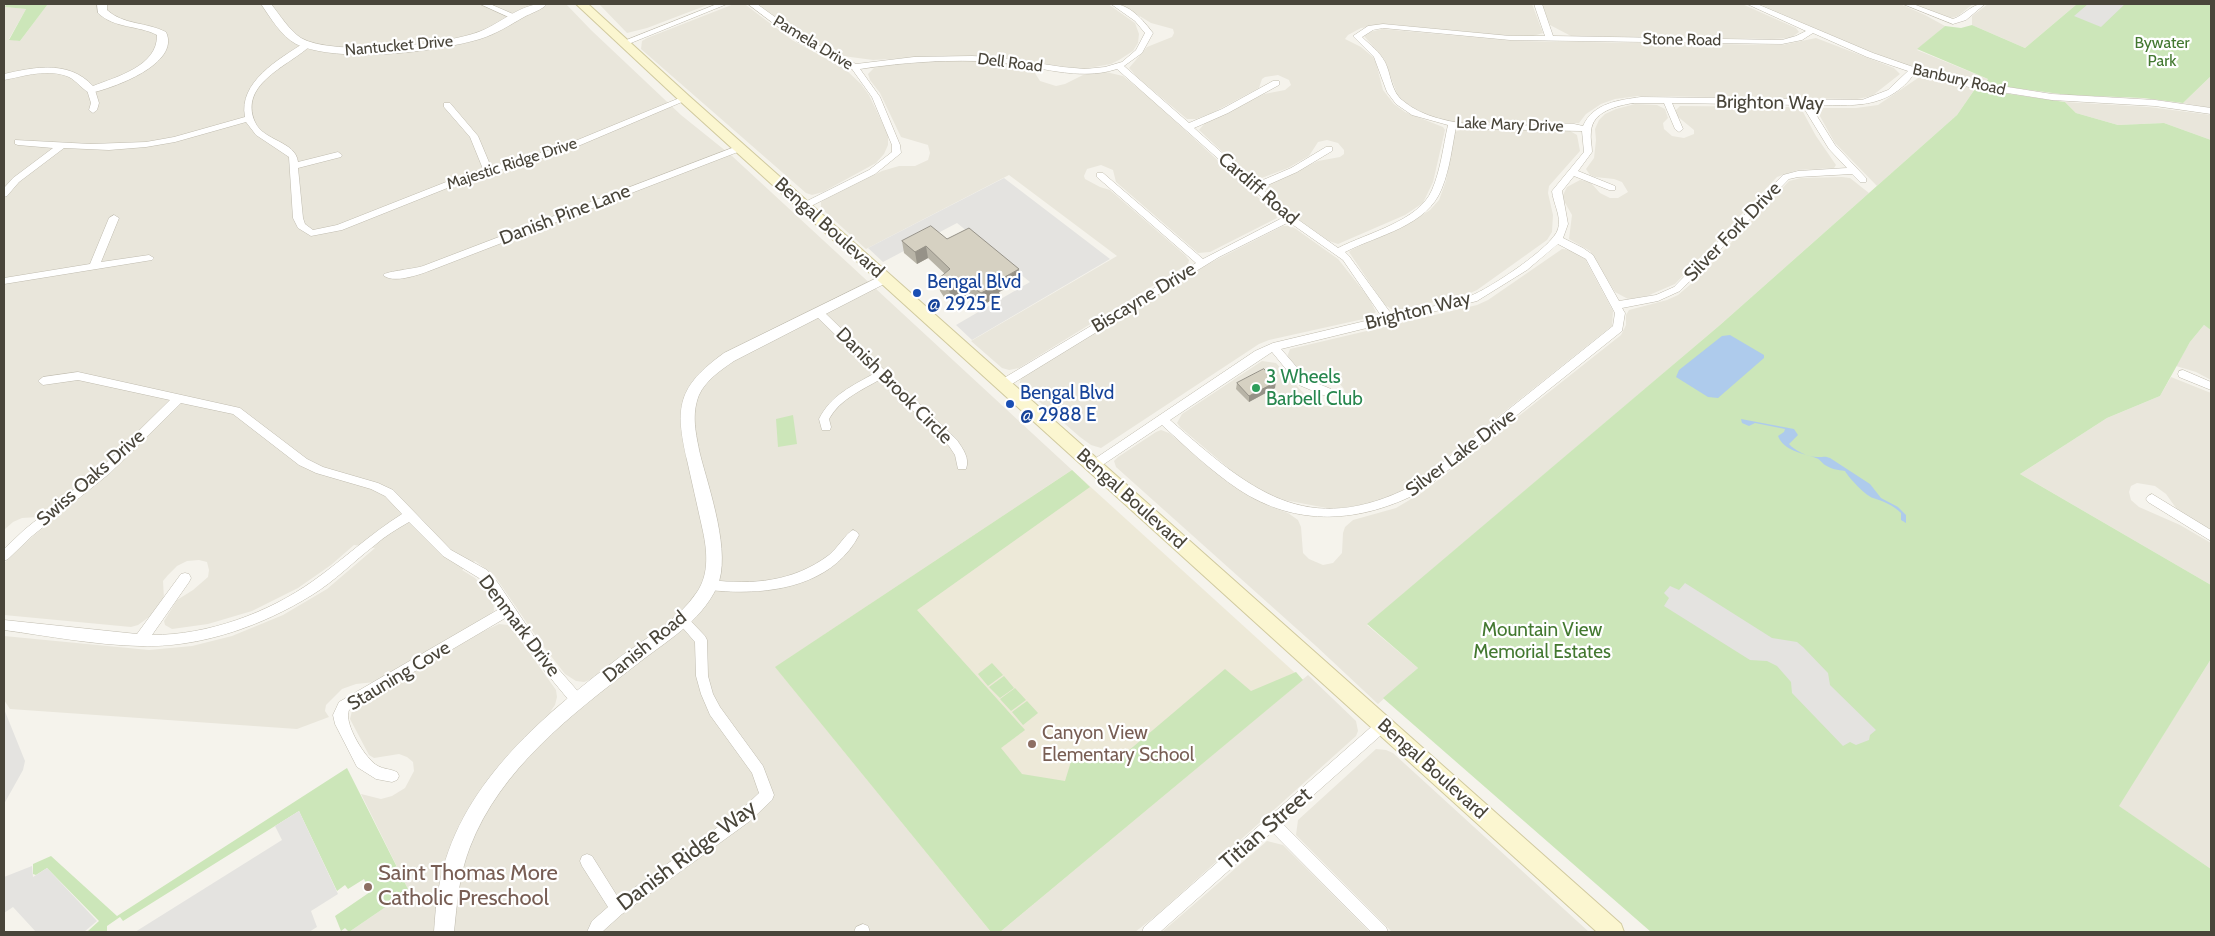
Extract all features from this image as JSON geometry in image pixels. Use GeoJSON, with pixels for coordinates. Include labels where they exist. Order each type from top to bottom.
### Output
{"type":"FeatureCollection","features":[{"type":"Feature","properties":{"kind":"main road","name":"Bengal Boulevard"},"geometry":{"type":"LineString","coordinates":[[582,4],[685,99],[1613,932]]}},
{"type":"Feature","properties":{"kind":"street"},"geometry":{"type":"LineString","coordinates":[[91,90],[139,70],[157,56],[164,41],[162,34],[155,29],[110,18],[102,11],[102,4]]}},
{"type":"Feature","properties":{"kind":"street","name":"Nantucket Drive"},"geometry":{"type":"LineString","coordinates":[[266,4],[292,36],[307,45],[338,51],[434,45],[476,36],[542,4]]}},
{"type":"Feature","properties":{"kind":"street"},"geometry":{"type":"LineString","coordinates":[[484,4],[516,17]]}},
{"type":"Feature","properties":{"kind":"street"},"geometry":{"type":"LineString","coordinates":[[623,43],[723,4]]}},
{"type":"Feature","properties":{"kind":"street","name":"Pamela Drive"},"geometry":{"type":"LineString","coordinates":[[752,4],[800,40],[855,67],[871,88],[894,136],[897,153],[872,172],[804,206]]}},
{"type":"Feature","properties":{"kind":"street","name":"Dell Road"},"geometry":{"type":"LineString","coordinates":[[855,67],[947,58],[1002,60],[1061,71],[1082,72],[1118,65],[1137,53],[1147,39],[1149,32],[1138,19],[1114,4]]}},
{"type":"Feature","properties":{"kind":"street"},"geometry":{"type":"LineString","coordinates":[[1538,4],[1550,38]]}},
{"type":"Feature","properties":{"kind":"street","name":"Banbury Road"},"geometry":{"type":"LineString","coordinates":[[1751,4],[1811,31],[1913,70],[1969,84],[2052,98],[2179,106],[2211,111]]}},
{"type":"Feature","properties":{"kind":"street"},"geometry":{"type":"LineString","coordinates":[[1906,4],[1953,22],[1963,18],[1981,4]]}},
{"type":"Feature","properties":{"kind":"street","name":"Stone Road"},"geometry":{"type":"LineString","coordinates":[[1357,36],[1371,28],[1383,26],[1496,37],[1782,42],[1799,38],[1811,31]]}},
{"type":"Feature","properties":{"kind":"street","name":"Lake Mary Drive"},"geometry":{"type":"LineString","coordinates":[[1357,36],[1378,57],[1387,85],[1399,102],[1417,114],[1452,125],[1574,127],[1586,129]]}},
{"type":"Feature","properties":{"kind":"street"},"geometry":{"type":"LineString","coordinates":[[307,45],[283,60],[259,82],[250,100],[249,119],[253,128],[262,136],[287,149],[293,156],[294,166],[338,155]]}},
{"type":"Feature","properties":{"kind":"street","name":"Cardiff Road"},"geometry":{"type":"LineString","coordinates":[[1118,65],[1290,218],[1338,252],[1354,266],[1389,319]]}},
{"type":"Feature","properties":{"kind":"street","name":"Brighton Way"},"geometry":{"type":"LineString","coordinates":[[1586,129],[1590,120],[1608,106],[1641,100],[1852,104],[1871,102],[1884,96],[1910,75],[1913,70]]}},
{"type":"Feature","properties":{"kind":"street"},"geometry":{"type":"LineString","coordinates":[[4,77],[33,71],[60,71],[80,78],[91,90],[95,103],[93,110]]}},
{"type":"Feature","properties":{"kind":"street"},"geometry":{"type":"LineString","coordinates":[[1188,127],[1276,83]]}},
{"type":"Feature","properties":{"kind":"street","name":"Majestic Ridge Drive"},"geometry":{"type":"LineString","coordinates":[[294,166],[298,218],[301,226],[311,233],[339,228],[488,170],[561,150],[685,99]]}},
{"type":"Feature","properties":{"kind":"street"},"geometry":{"type":"LineString","coordinates":[[1667,101],[1679,129]]}},
{"type":"Feature","properties":{"kind":"street"},"geometry":{"type":"LineString","coordinates":[[1805,103],[1828,142],[1862,180]]}},
{"type":"Feature","properties":{"kind":"street"},"geometry":{"type":"LineString","coordinates":[[447,105],[474,136],[488,170]]}},
{"type":"Feature","properties":{"kind":"street"},"geometry":{"type":"LineString","coordinates":[[18,142],[100,148],[150,144],[174,140],[249,119]]}},
{"type":"Feature","properties":{"kind":"street"},"geometry":{"type":"LineString","coordinates":[[1338,252],[1410,218],[1424,208],[1434,197],[1452,125]]}},
{"type":"Feature","properties":{"kind":"street"},"geometry":{"type":"LineString","coordinates":[[1558,240],[1564,227],[1564,219],[1556,198],[1557,191],[1588,152],[1586,129]]}},
{"type":"Feature","properties":{"kind":"street"},"geometry":{"type":"LineString","coordinates":[[4,194],[16,180],[60,146]]}},
{"type":"Feature","properties":{"kind":"street","name":"Danish Pine Lane"},"geometry":{"type":"LineString","coordinates":[[388,275],[406,274],[426,269],[740,148]]}},
{"type":"Feature","properties":{"kind":"street"},"geometry":{"type":"LineString","coordinates":[[1255,187],[1303,165],[1329,149]]}},
{"type":"Feature","properties":{"kind":"street","name":"Silver Fork Drive"},"geometry":{"type":"LineString","coordinates":[[1617,305],[1658,298],[1677,289],[1786,177],[1798,174],[1852,170]]}},
{"type":"Feature","properties":{"kind":"street"},"geometry":{"type":"LineString","coordinates":[[1573,172],[1612,188]]}},
{"type":"Feature","properties":{"kind":"street"},"geometry":{"type":"LineString","coordinates":[[1100,175],[1202,263]]}},
{"type":"Feature","properties":{"kind":"street"},"geometry":{"type":"LineString","coordinates":[[94,267],[114,218]]}},
{"type":"Feature","properties":{"kind":"street","name":"Biscayne Drive"},"geometry":{"type":"LineString","coordinates":[[1003,384],[1202,263],[1290,218]]}},
{"type":"Feature","properties":{"kind":"street","name":"Brighton Way"},"geometry":{"type":"LineString","coordinates":[[1094,465],[1272,347],[1473,299],[1484,294],[1558,240]]}},
{"type":"Feature","properties":{"kind":"street","name":"Silver Lake Drive"},"geometry":{"type":"LineString","coordinates":[[1162,419],[1235,480],[1255,493],[1278,503],[1324,513],[1352,512],[1378,507],[1400,499],[1418,488],[1613,334],[1618,328],[1621,320],[1617,305],[1590,257],[1558,240]]}},
{"type":"Feature","properties":{"kind":"street"},"geometry":{"type":"LineString","coordinates":[[4,281],[149,258]]}},
{"type":"Feature","properties":{"kind":"street","name":"Danish Road"},"geometry":{"type":"LineString","coordinates":[[444,932],[449,884],[459,852],[478,810],[518,755],[544,728],[577,700],[682,620],[698,603],[710,585],[714,561],[714,545],[687,428],[686,413],[692,395],[704,376],[728,357],[885,278]]}},
{"type":"Feature","properties":{"kind":"street","name":"Danish Brook Circle"},"geometry":{"type":"LineString","coordinates":[[818,312],[953,443],[960,454],[962,466]]}},
{"type":"Feature","properties":{"kind":"street"},"geometry":{"type":"LineString","coordinates":[[1272,347],[1303,382],[1327,392]]}},
{"type":"Feature","properties":{"kind":"street"},"geometry":{"type":"LineString","coordinates":[[826,427],[824,420],[827,409],[882,374]]}},
{"type":"Feature","properties":{"kind":"street"},"geometry":{"type":"LineString","coordinates":[[2183,374],[2211,386]]}},
{"type":"Feature","properties":{"kind":"street","name":"Denmark Drive"},"geometry":{"type":"LineString","coordinates":[[43,381],[62,376],[78,376],[236,411],[303,462],[320,470],[374,486],[389,493],[447,553],[483,574],[494,586],[543,660],[577,700]]}},
{"type":"Feature","properties":{"kind":"street","name":"Swiss Oaks Drive"},"geometry":{"type":"LineString","coordinates":[[4,556],[106,470],[178,399]]}},
{"type":"Feature","properties":{"kind":"street"},"geometry":{"type":"LineString","coordinates":[[2152,499],[2211,536]]}},
{"type":"Feature","properties":{"kind":"street"},"geometry":{"type":"LineString","coordinates":[[4,625],[140,641],[167,640],[230,627],[273,610],[308,591],[340,568],[368,543],[410,515]]}},
{"type":"Feature","properties":{"kind":"street"},"geometry":{"type":"LineString","coordinates":[[710,585],[726,588],[764,587],[792,582],[807,576],[837,557],[848,546],[853,535]]}},
{"type":"Feature","properties":{"kind":"street"},"geometry":{"type":"LineString","coordinates":[[140,641],[185,578]]}},
{"type":"Feature","properties":{"kind":"street","name":"Stauning Cove"},"geometry":{"type":"LineString","coordinates":[[392,776],[376,773],[362,763],[342,724],[340,715],[344,706],[509,610]]}},
{"type":"Feature","properties":{"kind":"street","name":"Danish Ridge Way"},"geometry":{"type":"LineString","coordinates":[[594,932],[597,926],[617,909],[745,816],[767,795],[758,770],[716,711],[707,694],[702,676],[701,640],[682,620]]}},
{"type":"Feature","properties":{"kind":"street","name":"Titian Street"},"geometry":{"type":"LineString","coordinates":[[1149,932],[1383,725]]}},
{"type":"Feature","properties":{"kind":"street"},"geometry":{"type":"LineString","coordinates":[[1272,823],[1381,932]]}},
{"type":"Feature","properties":{"kind":"street"},"geometry":{"type":"LineString","coordinates":[[587,861],[617,909]]}},
{"type":"Feature","properties":{"kind":"shaded area"},"geometry":{"type":"Polygon","coordinates":[[[4,4],[7,4],[6,7],[26,9],[9,39],[20,41],[48,4],[566,4],[681,115],[732,156],[1072,470],[776,667],[991,932],[349,932],[409,891],[361,794],[381,799],[392,796],[405,788],[414,771],[413,762],[399,754],[374,758],[369,755],[350,719],[352,711],[361,703],[482,632],[499,624],[508,625],[513,630],[556,690],[555,705],[550,712],[592,679],[584,682],[576,681],[565,674],[540,642],[494,575],[475,561],[462,570],[475,578],[493,597],[494,611],[375,682],[356,684],[342,689],[326,705],[325,711],[329,717],[297,729],[10,709],[4,700],[4,636],[149,650],[192,646],[232,636],[283,615],[327,589],[375,548],[354,545],[331,565],[298,588],[252,611],[208,624],[172,629],[165,625],[164,621],[177,600],[193,590],[208,577],[207,562],[199,560],[187,561],[177,566],[163,581],[164,599],[152,615],[138,625],[131,627],[4,615],[4,563],[33,536],[97,484],[47,513],[38,517],[22,518],[13,522],[4,530],[4,4]]]}},
{"type":"Feature","properties":{"kind":"shaded area"},"geometry":{"type":"Polygon","coordinates":[[[599,4],[710,4],[647,28],[627,33],[599,4]]]}},
{"type":"Feature","properties":{"kind":"shaded area"},"geometry":{"type":"Polygon","coordinates":[[[734,4],[746,5],[792,40],[845,69],[861,84],[869,95],[888,135],[888,145],[884,154],[876,163],[823,192],[812,195],[806,193],[641,49],[642,41],[647,38],[734,4]]]}},
{"type":"Feature","properties":{"kind":"shaded area"},"geometry":{"type":"Polygon","coordinates":[[[758,4],[1108,4],[1135,23],[1139,34],[1138,43],[1133,51],[1119,60],[1111,64],[1083,69],[989,56],[944,56],[873,60],[843,56],[820,47],[800,36],[758,4]]]}},
{"type":"Feature","properties":{"kind":"shaded area"},"geometry":{"type":"Polygon","coordinates":[[[1120,4],[1532,4],[1543,33],[1533,36],[1498,35],[1389,24],[1361,28],[1348,35],[1345,39],[1361,47],[1373,57],[1383,90],[1394,104],[1405,112],[1443,127],[1445,130],[1433,182],[1423,203],[1405,215],[1338,244],[1329,241],[1295,217],[1266,189],[1271,183],[1318,161],[1340,157],[1344,154],[1344,150],[1338,143],[1327,140],[1318,142],[1309,156],[1288,168],[1259,179],[1246,174],[1199,130],[1205,123],[1264,94],[1285,90],[1291,85],[1289,80],[1278,75],[1265,77],[1262,79],[1259,88],[1212,113],[1196,119],[1187,119],[1138,78],[1129,68],[1147,47],[1172,37],[1173,29],[1151,23],[1120,4]]]}},
{"type":"Feature","properties":{"kind":"shaded area"},"geometry":{"type":"Polygon","coordinates":[[[1542,4],[1742,4],[1796,28],[1799,32],[1791,38],[1772,39],[1571,36],[1550,25],[1542,4]]]}},
{"type":"Feature","properties":{"kind":"shaded area"},"geometry":{"type":"Polygon","coordinates":[[[1759,4],[1900,4],[1945,26],[1917,50],[1988,79],[1983,84],[1903,64],[1863,49],[1759,4]]]}},
{"type":"Feature","properties":{"kind":"shaded area"},"geometry":{"type":"Polygon","coordinates":[[[1912,4],[1973,4],[1958,16],[1951,18],[1912,4]]]}},
{"type":"Feature","properties":{"kind":"shaded area"},"geometry":{"type":"Polygon","coordinates":[[[1988,4],[2077,4],[2025,48],[1972,25],[1972,16],[1988,4]]]}},
{"type":"Feature","properties":{"kind":"shaded area"},"geometry":{"type":"Polygon","coordinates":[[[2088,4],[2125,4],[2101,27],[2074,16],[2088,4]]]}},
{"type":"Feature","properties":{"kind":"shaded area"},"geometry":{"type":"Polygon","coordinates":[[[1382,29],[1515,41],[1782,45],[1816,38],[1894,68],[1900,74],[1872,96],[1857,99],[1638,96],[1615,99],[1601,104],[1586,114],[1579,123],[1461,123],[1442,120],[1425,114],[1407,104],[1398,96],[1384,59],[1364,36],[1366,33],[1382,29]]]}},
{"type":"Feature","properties":{"kind":"shaded area"},"geometry":{"type":"Polygon","coordinates":[[[938,61],[984,61],[1025,66],[1033,70],[1040,81],[1056,86],[1065,84],[1083,75],[1094,73],[1106,72],[1123,76],[1150,98],[1275,213],[1277,218],[1210,252],[1198,253],[1116,182],[1113,170],[1101,165],[1087,169],[1084,176],[1085,179],[1110,190],[1185,255],[1189,260],[1188,264],[1019,368],[1009,370],[1002,368],[971,341],[1117,256],[1009,175],[866,249],[821,208],[821,202],[882,171],[899,166],[915,166],[928,160],[930,153],[928,145],[901,137],[880,93],[870,80],[868,74],[874,68],[882,66],[938,61]]]}},
{"type":"Feature","properties":{"kind":"shaded area"},"geometry":{"type":"Polygon","coordinates":[[[1921,76],[1975,89],[1957,115],[1877,186],[1835,143],[1817,111],[1820,108],[1856,108],[1878,105],[1921,76]]]}},
{"type":"Feature","properties":{"kind":"shaded area"},"geometry":{"type":"Polygon","coordinates":[[[2211,76],[2211,108],[2183,103],[2211,76]]]}},
{"type":"Feature","properties":{"kind":"shaded area"},"geometry":{"type":"Polygon","coordinates":[[[2065,102],[2149,107],[2211,115],[2211,140],[2164,123],[2118,125],[2076,113],[2065,102]]]}},
{"type":"Feature","properties":{"kind":"shaded area"},"geometry":{"type":"Polygon","coordinates":[[[1635,104],[1657,105],[1665,109],[1668,118],[1663,123],[1664,129],[1672,136],[1684,138],[1694,134],[1694,130],[1677,116],[1675,111],[1680,106],[1788,107],[1798,109],[1803,112],[1816,136],[1836,165],[1834,168],[1798,170],[1777,177],[1675,284],[1647,296],[1628,299],[1615,292],[1590,251],[1569,239],[1572,215],[1564,201],[1563,195],[1567,187],[1580,180],[1590,182],[1600,193],[1610,198],[1618,198],[1628,192],[1622,182],[1595,177],[1590,175],[1586,169],[1594,158],[1595,129],[1599,120],[1605,114],[1616,109],[1635,104]]]}},
{"type":"Feature","properties":{"kind":"shaded area"},"geometry":{"type":"Polygon","coordinates":[[[1465,128],[1570,131],[1577,135],[1580,151],[1549,186],[1548,193],[1553,215],[1552,232],[1547,240],[1477,290],[1468,294],[1400,310],[1391,309],[1384,304],[1349,252],[1408,224],[1430,210],[1439,200],[1446,181],[1455,132],[1465,128]]]}},
{"type":"Feature","properties":{"kind":"shaded area"},"geometry":{"type":"Polygon","coordinates":[[[1004,178],[1110,259],[972,340],[956,325],[1030,282],[957,223],[883,262],[868,248],[1004,178]]]}},
{"type":"Feature","properties":{"kind":"shaded area"},"geometry":{"type":"Polygon","coordinates":[[[1801,178],[1850,178],[1869,193],[1720,325],[1367,625],[1418,668],[1378,704],[1116,467],[1114,461],[1118,457],[1156,432],[1161,430],[1169,433],[1242,492],[1269,506],[1288,513],[1298,520],[1301,527],[1303,553],[1309,559],[1323,565],[1333,563],[1342,553],[1345,527],[1353,520],[1396,508],[1423,492],[1621,335],[1626,325],[1626,315],[1629,310],[1667,300],[1678,295],[1698,278],[1789,181],[1801,178]]]}},
{"type":"Feature","properties":{"kind":"shaded area"},"geometry":{"type":"Polygon","coordinates":[[[1283,226],[1290,226],[1296,229],[1338,259],[1369,298],[1376,312],[1368,318],[1269,340],[1259,344],[1101,448],[1091,445],[1080,437],[1020,385],[1022,376],[1208,264],[1283,226]]]}},
{"type":"Feature","properties":{"kind":"shaded area"},"geometry":{"type":"Polygon","coordinates":[[[1562,249],[1572,250],[1585,259],[1613,311],[1612,326],[1407,489],[1388,498],[1368,504],[1332,509],[1284,500],[1259,490],[1239,477],[1177,423],[1182,414],[1262,361],[1276,363],[1308,398],[1320,405],[1328,406],[1338,403],[1345,395],[1344,389],[1338,382],[1305,375],[1291,365],[1287,357],[1290,349],[1477,305],[1488,300],[1562,249]]]}},
{"type":"Feature","properties":{"kind":"shaded area"},"geometry":{"type":"Polygon","coordinates":[[[2204,325],[2211,329],[2211,380],[2196,372],[2176,366],[2190,342],[2204,325]]]}},
{"type":"Feature","properties":{"kind":"shaded area"},"geometry":{"type":"Polygon","coordinates":[[[2171,377],[2211,393],[2211,531],[2176,508],[2166,494],[2155,486],[2137,483],[2131,486],[2129,492],[2131,500],[2139,507],[2180,525],[2211,543],[2211,585],[2020,474],[2107,418],[2160,396],[2171,377]]]}},
{"type":"Feature","properties":{"kind":"shaded area","name":"Canyon View Elementary School"},"geometry":{"type":"Polygon","coordinates":[[[1072,470],[1303,680],[1000,932],[991,932],[775,667],[1072,470]]]}},
{"type":"Feature","properties":{"kind":"shaded area"},"geometry":{"type":"Polygon","coordinates":[[[1685,583],[1772,638],[1797,642],[1803,647],[1828,673],[1830,685],[1876,730],[1870,735],[1869,740],[1856,745],[1850,742],[1843,746],[1792,693],[1791,682],[1777,666],[1767,661],[1750,660],[1664,606],[1669,598],[1664,593],[1670,586],[1679,590],[1685,583]]]}},
{"type":"Feature","properties":{"kind":"shaded area"},"geometry":{"type":"Polygon","coordinates":[[[2211,659],[2211,869],[2118,806],[2211,659]]]}},
{"type":"Feature","properties":{"kind":"shaded area"},"geometry":{"type":"Polygon","coordinates":[[[1308,675],[1356,721],[1358,731],[1356,736],[1157,915],[1135,932],[1000,932],[1308,675]]]}},
{"type":"Feature","properties":{"kind":"shaded area"},"geometry":{"type":"Polygon","coordinates":[[[4,709],[25,761],[23,770],[4,804],[4,709]]]}},
{"type":"Feature","properties":{"kind":"shaded area"},"geometry":{"type":"Polygon","coordinates":[[[1376,749],[1393,753],[1589,932],[1392,932],[1296,835],[1298,820],[1376,749]]]}},
{"type":"Feature","properties":{"kind":"shaded area"},"geometry":{"type":"Polygon","coordinates":[[[299,811],[338,894],[311,911],[317,927],[309,932],[135,932],[282,840],[275,826],[299,811]]]}},
{"type":"Feature","properties":{"kind":"shaded area"},"geometry":{"type":"Polygon","coordinates":[[[1267,841],[1283,845],[1370,932],[1162,932],[1267,841]]]}},
{"type":"Feature","properties":{"kind":"shaded area"},"geometry":{"type":"Polygon","coordinates":[[[32,866],[33,877],[47,868],[97,921],[84,932],[36,932],[13,907],[4,913],[4,877],[32,866]]]}},
{"type":"Feature","properties":{"kind":"green space"},"geometry":{"type":"Polygon","coordinates":[[[7,4],[48,4],[20,41],[9,40],[26,9],[5,7],[7,4]]]}},
{"type":"Feature","properties":{"kind":"green space","name":"Bywater Park"},"geometry":{"type":"Polygon","coordinates":[[[2077,4],[2211,4],[2211,76],[2183,103],[2143,98],[2068,95],[1984,84],[1988,79],[1917,49],[1945,26],[1961,28],[1972,25],[2025,48],[2077,4]]]}},
{"type":"Feature","properties":{"kind":"green space","name":"Mountain View Memorial Estates"},"geometry":{"type":"Polygon","coordinates":[[[1975,89],[2065,102],[2076,113],[2118,125],[2164,123],[2211,140],[2211,330],[2204,325],[2190,342],[2160,396],[2107,418],[2020,474],[2211,585],[2211,659],[2119,806],[2211,869],[2211,932],[1651,932],[1383,698],[1418,668],[1367,624],[1720,325],[1957,115],[1975,89]]]}},
{"type":"Feature","properties":{"kind":"green space"},"geometry":{"type":"Polygon","coordinates":[[[793,415],[797,444],[778,447],[776,419],[793,415]]]}},
{"type":"Feature","properties":{"kind":"green space"},"geometry":{"type":"Polygon","coordinates":[[[1072,470],[1090,487],[917,610],[1025,730],[1001,748],[1022,774],[1065,781],[1073,755],[1082,763],[1099,750],[1127,752],[1225,669],[1251,691],[1296,672],[1303,680],[1000,932],[991,932],[775,667],[1072,470]]]}},
{"type":"Feature","properties":{"kind":"green space"},"geometry":{"type":"Polygon","coordinates":[[[992,663],[1003,675],[988,686],[978,674],[992,663]]]}},
{"type":"Feature","properties":{"kind":"green space"},"geometry":{"type":"Polygon","coordinates":[[[1004,676],[1014,688],[1000,698],[989,687],[1004,676]]]}},
{"type":"Feature","properties":{"kind":"green space"},"geometry":{"type":"Polygon","coordinates":[[[1015,688],[1026,700],[1011,711],[1000,699],[1015,688]]]}},
{"type":"Feature","properties":{"kind":"green space"},"geometry":{"type":"Polygon","coordinates":[[[1027,701],[1038,713],[1023,725],[1012,712],[1027,701]]]}},
{"type":"Feature","properties":{"kind":"green space"},"geometry":{"type":"Polygon","coordinates":[[[347,768],[409,891],[349,932],[345,928],[341,931],[335,916],[370,892],[364,879],[348,889],[345,885],[337,891],[299,811],[123,921],[120,917],[107,926],[107,931],[88,931],[99,921],[47,868],[36,875],[33,874],[33,864],[51,856],[117,916],[347,768]]]}},
{"type":"Feature","properties":{"kind":"water"},"geometry":{"type":"Polygon","coordinates":[[[1730,335],[1764,355],[1764,358],[1718,398],[1708,397],[1676,377],[1679,370],[1722,336],[1730,335]]]}},
{"type":"Feature","properties":{"kind":"water"},"geometry":{"type":"Polygon","coordinates":[[[1741,419],[1794,429],[1798,435],[1789,444],[1792,447],[1807,455],[1830,458],[1870,484],[1881,498],[1898,507],[1906,515],[1906,523],[1901,520],[1901,513],[1898,510],[1866,494],[1845,471],[1825,465],[1817,459],[1794,451],[1784,445],[1778,436],[1785,429],[1755,423],[1749,426],[1742,423],[1741,419]]]}},
{"type":"Feature","properties":{"kind":"building"},"geometry":{"type":"Polygon","coordinates":[[[931,226],[947,239],[969,228],[1019,269],[996,282],[999,284],[981,293],[966,283],[949,289],[942,286],[938,279],[950,269],[926,246],[915,252],[902,241],[931,226]]]}},
{"type":"Feature","properties":{"kind":"building"},"geometry":{"type":"Polygon","coordinates":[[[1264,369],[1276,382],[1249,396],[1237,383],[1264,369]]]}},
{"type":"Feature","properties":{"kind":"place","name":"Bengal Blvd @ 2925 E"},"geometry":{"type":"Point","coordinates":[917,293]}},
{"type":"Feature","properties":{"kind":"place","name":"3 Wheels Barbell Club"},"geometry":{"type":"Point","coordinates":[1256,388]}},
{"type":"Feature","properties":{"kind":"place","name":"Bengal Blvd @ 2988 E"},"geometry":{"type":"Point","coordinates":[1010,404]}},
{"type":"Feature","properties":{"kind":"place","name":"Canyon View Elementary School"},"geometry":{"type":"Point","coordinates":[1032,744]}},
{"type":"Feature","properties":{"kind":"place","name":"Saint Thomas More Catholic Preschool"},"geometry":{"type":"Point","coordinates":[368,887]}}]}
